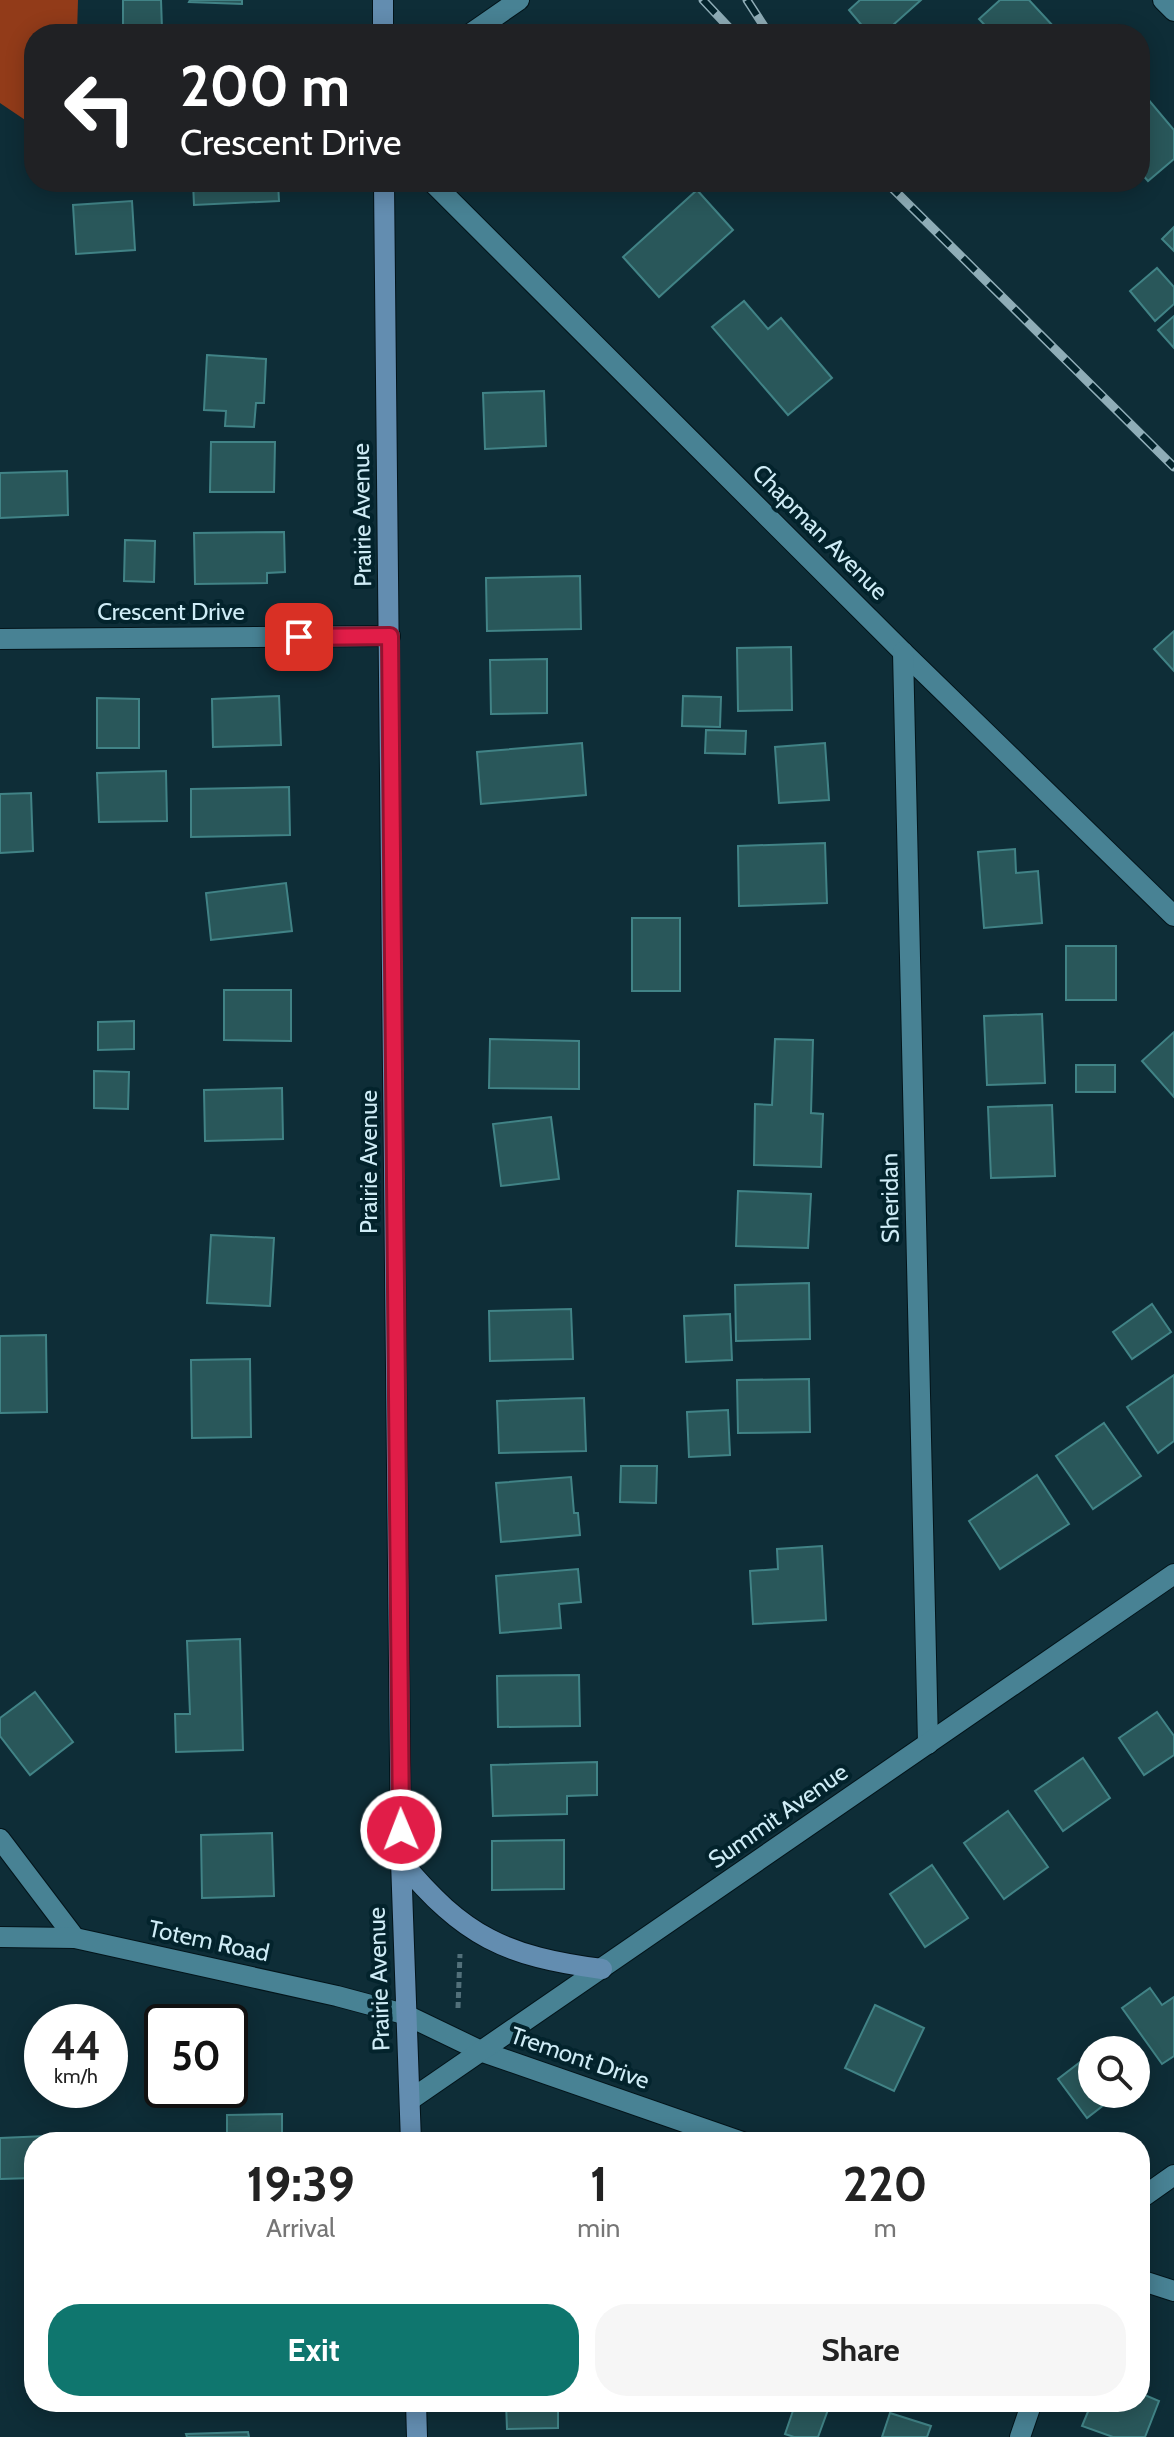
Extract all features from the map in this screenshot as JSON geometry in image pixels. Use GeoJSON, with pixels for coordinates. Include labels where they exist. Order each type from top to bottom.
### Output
{"type":"FeatureCollection","features":[{"type":"Feature","properties":{"kind":"main road"},"geometry":{"type":"LineString","coordinates":[[383,0],[383,24]]}},
{"type":"Feature","properties":{"kind":"main road","name":"Prairie Avenue"},"geometry":{"type":"LineString","coordinates":[[384,192],[401,1861],[404,2014],[411,2132]]}},
{"type":"Feature","properties":{"kind":"main road"},"geometry":{"type":"LineString","coordinates":[[401,1861],[428,1894],[458,1921],[505,1949],[553,1962],[602,1969]]}},
{"type":"Feature","properties":{"kind":"main road"},"geometry":{"type":"LineString","coordinates":[[416,2412],[417,2437]]}},
{"type":"Feature","properties":{"kind":"street"},"geometry":{"type":"LineString","coordinates":[[484,24],[519,0]]}},
{"type":"Feature","properties":{"kind":"street"},"geometry":{"type":"LineString","coordinates":[[1163,0],[1174,11]]}},
{"type":"Feature","properties":{"kind":"street","name":"Chapman Avenue"},"geometry":{"type":"LineString","coordinates":[[442,192],[903,652],[1174,916]]}},
{"type":"Feature","properties":{"kind":"street","name":"Crescent Drive"},"geometry":{"type":"LineString","coordinates":[[0,639],[390,636]]}},
{"type":"Feature","properties":{"kind":"street","name":"Sheridan"},"geometry":{"type":"LineString","coordinates":[[903,652],[928,1744]]}},
{"type":"Feature","properties":{"kind":"street","name":"Summit Avenue"},"geometry":{"type":"LineString","coordinates":[[410,2100],[1174,1574]]}},
{"type":"Feature","properties":{"kind":"street"},"geometry":{"type":"LineString","coordinates":[[0,1839],[75,1938]]}},
{"type":"Feature","properties":{"kind":"street","name":"Totem Road"},"geometry":{"type":"LineString","coordinates":[[0,1937],[75,1938],[337,1996],[404,2014]]}},
{"type":"Feature","properties":{"kind":"street","name":"Tremont Drive"},"geometry":{"type":"LineString","coordinates":[[404,2014],[483,2052],[713,2132]]}},
{"type":"Feature","properties":{"kind":"street"},"geometry":{"type":"LineString","coordinates":[[1150,2192],[1174,2175]]}},
{"type":"Feature","properties":{"kind":"street"},"geometry":{"type":"LineString","coordinates":[[1150,2283],[1174,2291]]}},
{"type":"Feature","properties":{"kind":"street"},"geometry":{"type":"LineString","coordinates":[[1020,2437],[1029,2412]]}},
{"type":"Feature","properties":{"kind":"path"},"geometry":{"type":"LineString","coordinates":[[458,2010],[460,1947]]}},
{"type":"Feature","properties":{"kind":"shaded area"},"geometry":{"type":"Polygon","coordinates":[[[0,0],[78,0],[77,24],[24,24],[24,119],[0,103],[0,0]]]}},
{"type":"Feature","properties":{"kind":"building"},"geometry":{"type":"Polygon","coordinates":[[[123,0],[161,0],[162,24],[123,24],[123,0]]]}},
{"type":"Feature","properties":{"kind":"building"},"geometry":{"type":"Polygon","coordinates":[[[242,0],[242,4],[189,2],[242,0]]]}},
{"type":"Feature","properties":{"kind":"building"},"geometry":{"type":"Polygon","coordinates":[[[860,0],[921,0],[894,24],[861,24],[849,10],[860,0]]]}},
{"type":"Feature","properties":{"kind":"building"},"geometry":{"type":"Polygon","coordinates":[[[1000,0],[1029,0],[1051,24],[984,24],[979,19],[1000,0]]]}},
{"type":"Feature","properties":{"kind":"building"},"geometry":{"type":"Polygon","coordinates":[[[1150,102],[1174,130],[1174,159],[1150,179],[1150,102]]]}},
{"type":"Feature","properties":{"kind":"building"},"geometry":{"type":"Polygon","coordinates":[[[193,192],[279,192],[279,201],[194,205],[193,192]]]}},
{"type":"Feature","properties":{"kind":"building"},"geometry":{"type":"Polygon","coordinates":[[[695,192],[699,192],[733,230],[659,297],[623,257],[695,192]]]}},
{"type":"Feature","properties":{"kind":"building"},"geometry":{"type":"Polygon","coordinates":[[[132,201],[135,250],[76,254],[73,205],[132,201]]]}},
{"type":"Feature","properties":{"kind":"building"},"geometry":{"type":"Polygon","coordinates":[[[1174,227],[1174,251],[1162,239],[1174,227]]]}},
{"type":"Feature","properties":{"kind":"building"},"geometry":{"type":"Polygon","coordinates":[[[1157,268],[1174,287],[1174,304],[1155,321],[1130,291],[1157,268]]]}},
{"type":"Feature","properties":{"kind":"building"},"geometry":{"type":"Polygon","coordinates":[[[744,301],[768,329],[781,318],[832,378],[788,415],[712,327],[744,301]]]}},
{"type":"Feature","properties":{"kind":"building"},"geometry":{"type":"Polygon","coordinates":[[[1174,316],[1174,348],[1158,330],[1174,316]]]}},
{"type":"Feature","properties":{"kind":"building"},"geometry":{"type":"Polygon","coordinates":[[[207,355],[266,359],[264,403],[256,403],[254,427],[225,426],[226,411],[204,410],[207,355]]]}},
{"type":"Feature","properties":{"kind":"building"},"geometry":{"type":"Polygon","coordinates":[[[544,391],[546,446],[485,449],[483,393],[544,391]]]}},
{"type":"Feature","properties":{"kind":"building"},"geometry":{"type":"Polygon","coordinates":[[[211,442],[275,442],[274,492],[210,492],[211,442]]]}},
{"type":"Feature","properties":{"kind":"building"},"geometry":{"type":"Polygon","coordinates":[[[67,471],[68,515],[0,518],[0,473],[67,471]]]}},
{"type":"Feature","properties":{"kind":"building"},"geometry":{"type":"Polygon","coordinates":[[[284,532],[285,572],[267,573],[267,583],[195,584],[194,533],[284,532]]]}},
{"type":"Feature","properties":{"kind":"building"},"geometry":{"type":"Polygon","coordinates":[[[125,540],[155,541],[154,582],[124,581],[125,540]]]}},
{"type":"Feature","properties":{"kind":"building"},"geometry":{"type":"Polygon","coordinates":[[[580,576],[581,629],[487,631],[486,578],[580,576]]]}},
{"type":"Feature","properties":{"kind":"building"},"geometry":{"type":"Polygon","coordinates":[[[1174,631],[1174,671],[1154,649],[1174,631]]]}},
{"type":"Feature","properties":{"kind":"building"},"geometry":{"type":"Polygon","coordinates":[[[791,647],[792,710],[738,711],[737,648],[791,647]]]}},
{"type":"Feature","properties":{"kind":"building"},"geometry":{"type":"Polygon","coordinates":[[[547,659],[547,713],[491,714],[490,660],[547,659]]]}},
{"type":"Feature","properties":{"kind":"building"},"geometry":{"type":"Polygon","coordinates":[[[279,696],[281,745],[213,747],[212,699],[279,696]]]}},
{"type":"Feature","properties":{"kind":"building"},"geometry":{"type":"Polygon","coordinates":[[[683,696],[721,697],[720,727],[682,726],[683,696]]]}},
{"type":"Feature","properties":{"kind":"building"},"geometry":{"type":"Polygon","coordinates":[[[97,698],[139,699],[139,748],[97,748],[97,698]]]}},
{"type":"Feature","properties":{"kind":"building"},"geometry":{"type":"Polygon","coordinates":[[[706,730],[746,731],[745,754],[705,753],[706,730]]]}},
{"type":"Feature","properties":{"kind":"building"},"geometry":{"type":"Polygon","coordinates":[[[582,743],[586,795],[481,804],[477,752],[582,743]]]}},
{"type":"Feature","properties":{"kind":"building"},"geometry":{"type":"Polygon","coordinates":[[[825,743],[829,800],[779,803],[775,747],[825,743]]]}},
{"type":"Feature","properties":{"kind":"building"},"geometry":{"type":"Polygon","coordinates":[[[166,771],[167,821],[99,822],[97,773],[166,771]]]}},
{"type":"Feature","properties":{"kind":"building"},"geometry":{"type":"Polygon","coordinates":[[[289,787],[290,835],[191,837],[191,789],[289,787]]]}},
{"type":"Feature","properties":{"kind":"building"},"geometry":{"type":"Polygon","coordinates":[[[31,793],[33,851],[0,853],[0,794],[31,793]]]}},
{"type":"Feature","properties":{"kind":"building"},"geometry":{"type":"Polygon","coordinates":[[[825,843],[827,903],[739,906],[738,846],[825,843]]]}},
{"type":"Feature","properties":{"kind":"building"},"geometry":{"type":"Polygon","coordinates":[[[1015,849],[1016,873],[1038,871],[1042,923],[984,928],[978,852],[1015,849]]]}},
{"type":"Feature","properties":{"kind":"building"},"geometry":{"type":"Polygon","coordinates":[[[286,883],[292,931],[211,940],[206,893],[286,883]]]}},
{"type":"Feature","properties":{"kind":"building"},"geometry":{"type":"Polygon","coordinates":[[[632,918],[680,918],[680,991],[632,991],[632,918]]]}},
{"type":"Feature","properties":{"kind":"building"},"geometry":{"type":"Polygon","coordinates":[[[1066,946],[1116,946],[1116,1000],[1066,1000],[1066,946]]]}},
{"type":"Feature","properties":{"kind":"building"},"geometry":{"type":"Polygon","coordinates":[[[224,990],[291,990],[291,1041],[224,1040],[224,990]]]}},
{"type":"Feature","properties":{"kind":"building"},"geometry":{"type":"Polygon","coordinates":[[[1042,1014],[1045,1083],[987,1085],[984,1016],[1042,1014]]]}},
{"type":"Feature","properties":{"kind":"building"},"geometry":{"type":"Polygon","coordinates":[[[134,1021],[134,1049],[98,1050],[98,1022],[134,1021]]]}},
{"type":"Feature","properties":{"kind":"building"},"geometry":{"type":"Polygon","coordinates":[[[1174,1032],[1174,1097],[1142,1061],[1174,1032]]]}},
{"type":"Feature","properties":{"kind":"building"},"geometry":{"type":"Polygon","coordinates":[[[490,1039],[579,1041],[579,1089],[489,1088],[490,1039]]]}},
{"type":"Feature","properties":{"kind":"building"},"geometry":{"type":"Polygon","coordinates":[[[775,1039],[813,1040],[811,1113],[823,1114],[821,1167],[754,1165],[755,1104],[772,1105],[775,1039]]]}},
{"type":"Feature","properties":{"kind":"building"},"geometry":{"type":"Polygon","coordinates":[[[1076,1065],[1115,1065],[1115,1092],[1076,1092],[1076,1065]]]}},
{"type":"Feature","properties":{"kind":"building"},"geometry":{"type":"Polygon","coordinates":[[[94,1071],[129,1072],[128,1109],[94,1108],[94,1071]]]}},
{"type":"Feature","properties":{"kind":"building"},"geometry":{"type":"Polygon","coordinates":[[[282,1088],[283,1139],[205,1141],[204,1090],[282,1088]]]}},
{"type":"Feature","properties":{"kind":"building"},"geometry":{"type":"Polygon","coordinates":[[[1052,1105],[1055,1176],[991,1178],[988,1107],[1052,1105]]]}},
{"type":"Feature","properties":{"kind":"building"},"geometry":{"type":"Polygon","coordinates":[[[551,1117],[559,1179],[501,1186],[493,1124],[551,1117]]]}},
{"type":"Feature","properties":{"kind":"building"},"geometry":{"type":"Polygon","coordinates":[[[738,1191],[811,1194],[808,1248],[736,1246],[738,1191]]]}},
{"type":"Feature","properties":{"kind":"building"},"geometry":{"type":"Polygon","coordinates":[[[211,1235],[274,1238],[270,1306],[207,1303],[211,1235]]]}},
{"type":"Feature","properties":{"kind":"building"},"geometry":{"type":"Polygon","coordinates":[[[809,1283],[810,1339],[736,1341],[735,1285],[809,1283]]]}},
{"type":"Feature","properties":{"kind":"building"},"geometry":{"type":"Polygon","coordinates":[[[1152,1304],[1171,1332],[1132,1359],[1113,1332],[1152,1304]]]}},
{"type":"Feature","properties":{"kind":"building"},"geometry":{"type":"Polygon","coordinates":[[[571,1309],[573,1359],[490,1361],[489,1311],[571,1309]]]}},
{"type":"Feature","properties":{"kind":"building"},"geometry":{"type":"Polygon","coordinates":[[[730,1314],[732,1360],[686,1362],[684,1316],[730,1314]]]}},
{"type":"Feature","properties":{"kind":"building"},"geometry":{"type":"Polygon","coordinates":[[[46,1335],[47,1412],[0,1413],[0,1336],[46,1335]]]}},
{"type":"Feature","properties":{"kind":"building"},"geometry":{"type":"Polygon","coordinates":[[[250,1359],[251,1437],[192,1438],[191,1360],[250,1359]]]}},
{"type":"Feature","properties":{"kind":"building"},"geometry":{"type":"Polygon","coordinates":[[[1174,1375],[1174,1441],[1158,1453],[1127,1407],[1174,1375]]]}},
{"type":"Feature","properties":{"kind":"building"},"geometry":{"type":"Polygon","coordinates":[[[809,1379],[810,1432],[738,1433],[737,1380],[809,1379]]]}},
{"type":"Feature","properties":{"kind":"building"},"geometry":{"type":"Polygon","coordinates":[[[584,1398],[586,1451],[499,1453],[497,1401],[584,1398]]]}},
{"type":"Feature","properties":{"kind":"building"},"geometry":{"type":"Polygon","coordinates":[[[728,1410],[730,1455],[689,1457],[687,1412],[728,1410]]]}},
{"type":"Feature","properties":{"kind":"building"},"geometry":{"type":"Polygon","coordinates":[[[1104,1423],[1141,1476],[1093,1509],[1056,1456],[1104,1423]]]}},
{"type":"Feature","properties":{"kind":"building"},"geometry":{"type":"Polygon","coordinates":[[[621,1466],[657,1466],[656,1503],[620,1502],[621,1466]]]}},
{"type":"Feature","properties":{"kind":"building"},"geometry":{"type":"Polygon","coordinates":[[[1037,1475],[1069,1524],[1000,1569],[969,1521],[1037,1475]]]}},
{"type":"Feature","properties":{"kind":"building"},"geometry":{"type":"Polygon","coordinates":[[[571,1477],[574,1513],[578,1513],[580,1535],[501,1542],[496,1483],[571,1477]]]}},
{"type":"Feature","properties":{"kind":"building"},"geometry":{"type":"Polygon","coordinates":[[[822,1546],[826,1620],[753,1624],[750,1571],[778,1569],[777,1549],[822,1546]]]}},
{"type":"Feature","properties":{"kind":"building"},"geometry":{"type":"Polygon","coordinates":[[[578,1569],[581,1602],[559,1604],[561,1628],[500,1633],[496,1576],[578,1569]]]}},
{"type":"Feature","properties":{"kind":"building"},"geometry":{"type":"Polygon","coordinates":[[[240,1639],[243,1750],[176,1752],[175,1714],[190,1714],[187,1641],[240,1639]]]}},
{"type":"Feature","properties":{"kind":"building"},"geometry":{"type":"Polygon","coordinates":[[[579,1675],[580,1726],[498,1727],[497,1676],[579,1675]]]}},
{"type":"Feature","properties":{"kind":"building"},"geometry":{"type":"Polygon","coordinates":[[[35,1692],[73,1742],[30,1775],[0,1736],[0,1718],[35,1692]]]}},
{"type":"Feature","properties":{"kind":"building"},"geometry":{"type":"Polygon","coordinates":[[[1157,1712],[1174,1736],[1174,1755],[1144,1775],[1119,1738],[1157,1712]]]}},
{"type":"Feature","properties":{"kind":"building"},"geometry":{"type":"Polygon","coordinates":[[[1083,1758],[1110,1798],[1063,1831],[1035,1791],[1083,1758]]]}},
{"type":"Feature","properties":{"kind":"building"},"geometry":{"type":"Polygon","coordinates":[[[597,1762],[597,1795],[567,1796],[567,1814],[493,1816],[491,1765],[597,1762]]]}},
{"type":"Feature","properties":{"kind":"building"},"geometry":{"type":"Polygon","coordinates":[[[1008,1811],[1048,1867],[1004,1899],[964,1843],[1008,1811]]]}},
{"type":"Feature","properties":{"kind":"building"},"geometry":{"type":"Polygon","coordinates":[[[272,1833],[274,1896],[202,1898],[201,1835],[272,1833]]]}},
{"type":"Feature","properties":{"kind":"building"},"geometry":{"type":"Polygon","coordinates":[[[564,1840],[564,1889],[492,1890],[492,1841],[564,1840]]]}},
{"type":"Feature","properties":{"kind":"building"},"geometry":{"type":"Polygon","coordinates":[[[932,1865],[968,1918],[925,1947],[890,1894],[932,1865]]]}},
{"type":"Feature","properties":{"kind":"building"},"geometry":{"type":"Polygon","coordinates":[[[1150,1988],[1162,2005],[1174,1997],[1174,2056],[1162,2064],[1150,2047],[1150,2036],[1142,2036],[1122,2008],[1150,1988]]]}},
{"type":"Feature","properties":{"kind":"building"},"geometry":{"type":"Polygon","coordinates":[[[875,2005],[924,2028],[894,2091],[845,2068],[875,2005]]]}},
{"type":"Feature","properties":{"kind":"building"},"geometry":{"type":"Polygon","coordinates":[[[1078,2064],[1078,2106],[1058,2079],[1078,2064]]]}},
{"type":"Feature","properties":{"kind":"building"},"geometry":{"type":"Polygon","coordinates":[[[1080,2108],[1100,2108],[1087,2118],[1080,2108]]]}},
{"type":"Feature","properties":{"kind":"building"},"geometry":{"type":"Polygon","coordinates":[[[282,2114],[282,2132],[227,2132],[227,2115],[282,2114]]]}},
{"type":"Feature","properties":{"kind":"building"},"geometry":{"type":"Polygon","coordinates":[[[24,2137],[24,2178],[0,2179],[0,2138],[24,2137]]]}},
{"type":"Feature","properties":{"kind":"building"},"geometry":{"type":"Polygon","coordinates":[[[1150,2397],[1159,2401],[1145,2437],[1113,2437],[1082,2426],[1088,2412],[1150,2412],[1150,2397]]]}},
{"type":"Feature","properties":{"kind":"building"},"geometry":{"type":"Polygon","coordinates":[[[506,2412],[558,2412],[558,2428],[507,2429],[506,2412]]]}},
{"type":"Feature","properties":{"kind":"building"},"geometry":{"type":"Polygon","coordinates":[[[793,2412],[827,2412],[818,2437],[785,2434],[793,2412]]]}},
{"type":"Feature","properties":{"kind":"building"},"geometry":{"type":"Polygon","coordinates":[[[890,2413],[931,2426],[927,2437],[882,2437],[890,2413]]]}},
{"type":"Feature","properties":{"kind":"building"},"geometry":{"type":"Polygon","coordinates":[[[248,2432],[249,2437],[187,2437],[186,2434],[248,2432]]]}},
{"type":"Feature","properties":{"kind":"railway"},"geometry":{"type":"LineString","coordinates":[[703,0],[726,24]]}},
{"type":"Feature","properties":{"kind":"railway"},"geometry":{"type":"LineString","coordinates":[[747,0],[763,24]]}},
{"type":"Feature","properties":{"kind":"railway"},"geometry":{"type":"LineString","coordinates":[[896,192],[1174,467]]}},
{"type":"Feature","properties":{"kind":"route"},"geometry":{"type":"LineString","coordinates":[[299,637],[390,636],[401,1830]]}}]}
